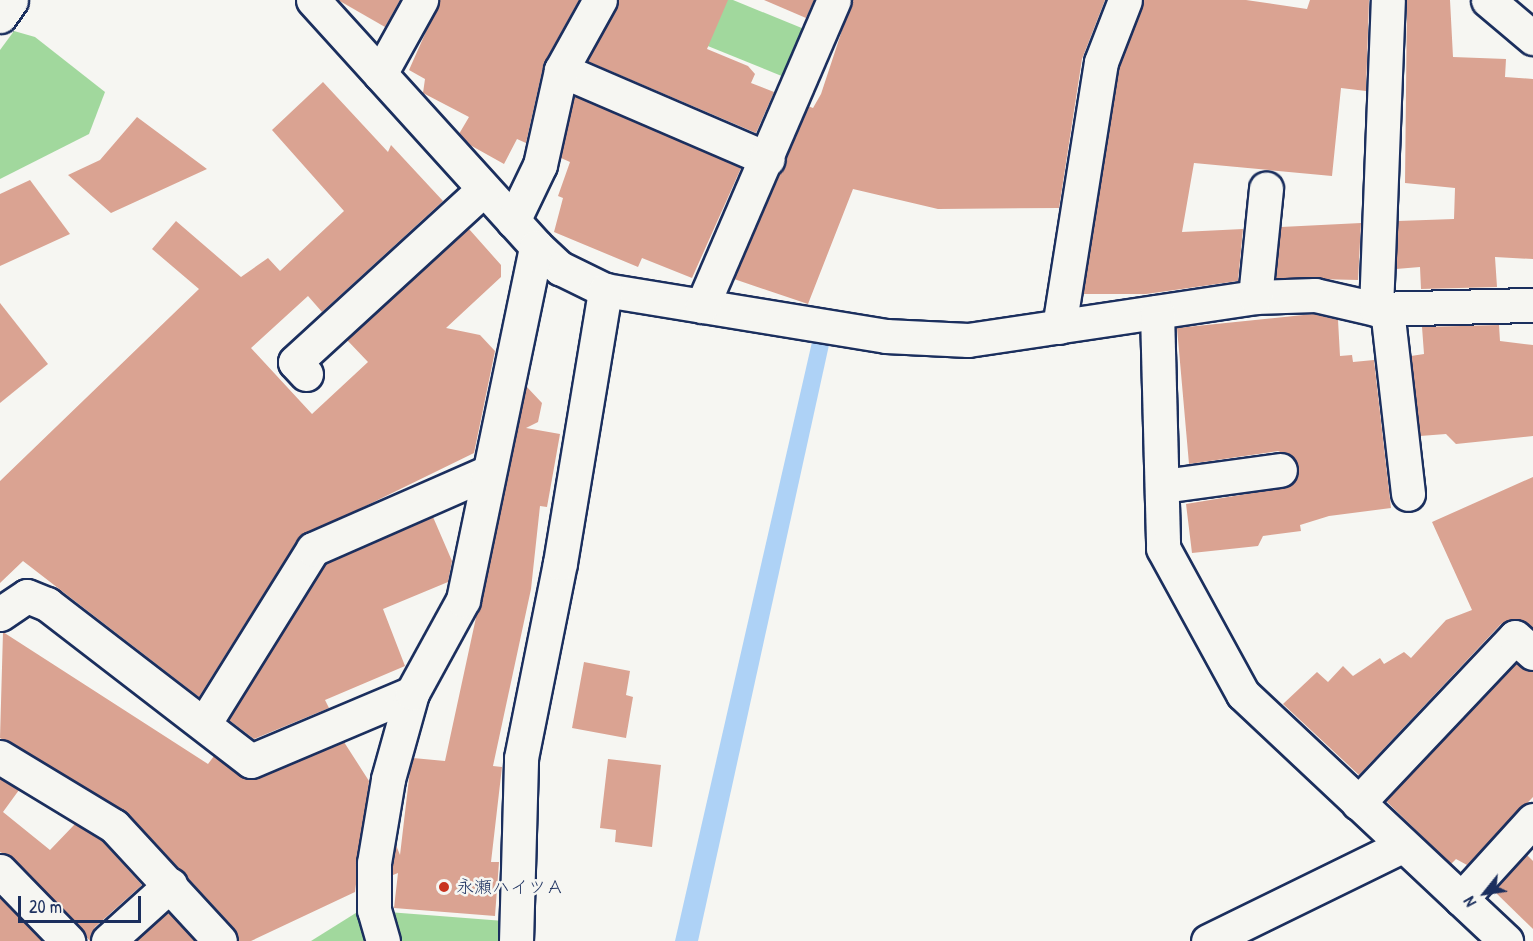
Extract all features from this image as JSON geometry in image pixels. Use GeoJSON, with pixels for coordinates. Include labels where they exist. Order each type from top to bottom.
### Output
{"type":"FeatureCollection","features":[{"type":"Feature","properties":{"kind":"street"},"geometry":{"type":"LineString","coordinates":[[0,16],[11,0]]}},
{"type":"Feature","properties":{"kind":"street"},"geometry":{"type":"LineString","coordinates":[[313,0],[536,246],[560,268],[605,290],[886,336],[968,340],[1255,297],[1315,295],[1382,309],[1533,306]]}},
{"type":"Feature","properties":{"kind":"street"},"geometry":{"type":"LineString","coordinates":[[380,74],[421,0]]}},
{"type":"Feature","properties":{"kind":"street"},"geometry":{"type":"LineString","coordinates":[[513,221],[540,165],[561,70],[600,0]]}},
{"type":"Feature","properties":{"kind":"street"},"geometry":{"type":"LineString","coordinates":[[702,306],[768,159],[834,0]]}},
{"type":"Feature","properties":{"kind":"street"},"geometry":{"type":"LineString","coordinates":[[1059,327],[1101,62],[1125,0]]}},
{"type":"Feature","properties":{"kind":"street"},"geometry":{"type":"LineString","coordinates":[[1388,0],[1382,309],[1408,494]]}},
{"type":"Feature","properties":{"kind":"street"},"geometry":{"type":"LineString","coordinates":[[1488,0],[1533,38]]}},
{"type":"Feature","properties":{"kind":"street"},"geometry":{"type":"LineString","coordinates":[[561,70],[768,159]]}},
{"type":"Feature","properties":{"kind":"street"},"geometry":{"type":"LineString","coordinates":[[306,374],[295,362],[484,189]]}},
{"type":"Feature","properties":{"kind":"street"},"geometry":{"type":"LineString","coordinates":[[1255,297],[1266,189]]}},
{"type":"Feature","properties":{"kind":"street"},"geometry":{"type":"LineString","coordinates":[[382,941],[374,910],[374,863],[388,778],[412,693],[463,600],[486,473],[536,246]]}},
{"type":"Feature","properties":{"kind":"street"},"geometry":{"type":"LineString","coordinates":[[516,941],[521,758],[560,563],[605,290]]}},
{"type":"Feature","properties":{"kind":"street"},"geometry":{"type":"LineString","coordinates":[[1157,312],[1163,548],[1243,694],[1402,846],[1506,941]]}},
{"type":"Feature","properties":{"kind":"street"},"geometry":{"type":"LineString","coordinates":[[1163,486],[1280,470]]}},
{"type":"Feature","properties":{"kind":"street"},"geometry":{"type":"LineString","coordinates":[[204,724],[313,549],[486,473]]}},
{"type":"Feature","properties":{"kind":"street"},"geometry":{"type":"LineString","coordinates":[[0,614],[27,596],[48,604],[251,761],[412,693]]}},
{"type":"Feature","properties":{"kind":"street"},"geometry":{"type":"LineString","coordinates":[[1358,803],[1515,637],[1533,653]]}},
{"type":"Feature","properties":{"kind":"street"},"geometry":{"type":"LineString","coordinates":[[0,757],[114,826],[220,941]]}},
{"type":"Feature","properties":{"kind":"street"},"geometry":{"type":"LineString","coordinates":[[1461,900],[1533,820]]}},
{"type":"Feature","properties":{"kind":"street"},"geometry":{"type":"LineString","coordinates":[[1208,941],[1402,846]]}},
{"type":"Feature","properties":{"kind":"street"},"geometry":{"type":"LineString","coordinates":[[0,871],[68,941]]}},
{"type":"Feature","properties":{"kind":"street"},"geometry":{"type":"LineString","coordinates":[[108,941],[170,885]]}},
{"type":"Feature","properties":{"kind":"green space"},"geometry":{"type":"Polygon","coordinates":[[[703,0],[733,0],[809,31],[789,79],[688,38],[703,0]]]}},
{"type":"Feature","properties":{"kind":"green space"},"geometry":{"type":"Polygon","coordinates":[[[14,31],[35,37],[105,92],[89,134],[0,179],[0,50],[14,31]]]}},
{"type":"Feature","properties":{"kind":"green space"},"geometry":{"type":"Polygon","coordinates":[[[359,911],[370,941],[311,941],[359,911]]]}},
{"type":"Feature","properties":{"kind":"green space"},"geometry":{"type":"Polygon","coordinates":[[[388,912],[504,921],[506,941],[397,941],[388,912]]]}},
{"type":"Feature","properties":{"kind":"water"},"geometry":{"type":"Polygon","coordinates":[[[812,342],[829,345],[698,941],[675,941],[812,342]]]}},
{"type":"Feature","properties":{"kind":"building"},"geometry":{"type":"Polygon","coordinates":[[[338,0],[400,0],[385,27],[338,0]]]}},
{"type":"Feature","properties":{"kind":"building"},"geometry":{"type":"Polygon","coordinates":[[[440,0],[579,0],[544,63],[526,143],[517,139],[504,164],[470,145],[459,134],[469,117],[423,93],[425,79],[409,70],[440,0]]]}},
{"type":"Feature","properties":{"kind":"building"},"geometry":{"type":"Polygon","coordinates":[[[619,0],[728,0],[707,49],[748,66],[755,74],[751,83],[774,92],[756,133],[587,61],[619,0]]]}},
{"type":"Feature","properties":{"kind":"building"},"geometry":{"type":"Polygon","coordinates":[[[764,0],[814,0],[806,18],[764,0]]]}},
{"type":"Feature","properties":{"kind":"building"},"geometry":{"type":"Polygon","coordinates":[[[852,0],[1105,0],[1082,59],[1059,208],[938,209],[853,189],[808,304],[734,279],[808,106],[813,108],[821,94],[852,0]]]}},
{"type":"Feature","properties":{"kind":"building"},"geometry":{"type":"Polygon","coordinates":[[[1143,0],[1246,0],[1307,9],[1310,0],[1369,0],[1366,91],[1341,88],[1332,176],[1194,163],[1182,232],[1243,229],[1238,281],[1146,294],[1083,294],[1119,67],[1143,0]]]}},
{"type":"Feature","properties":{"kind":"building"},"geometry":{"type":"Polygon","coordinates":[[[1407,0],[1450,0],[1453,57],[1506,59],[1505,77],[1533,79],[1533,259],[1495,257],[1497,287],[1421,289],[1420,267],[1396,269],[1398,221],[1454,219],[1455,188],[1405,183],[1407,0]]]}},
{"type":"Feature","properties":{"kind":"building"},"geometry":{"type":"Polygon","coordinates":[[[323,82],[388,152],[391,145],[443,201],[322,312],[308,296],[251,348],[312,414],[368,362],[347,340],[469,229],[501,265],[501,277],[446,328],[480,335],[495,351],[474,453],[298,539],[199,697],[23,561],[0,583],[0,481],[199,289],[152,249],[176,221],[241,277],[268,258],[280,271],[344,211],[272,130],[323,82]]]}},
{"type":"Feature","properties":{"kind":"building"},"geometry":{"type":"Polygon","coordinates":[[[574,96],[741,168],[692,278],[642,258],[638,267],[554,232],[563,198],[558,196],[570,162],[561,158],[574,96]]]}},
{"type":"Feature","properties":{"kind":"building"},"geometry":{"type":"Polygon","coordinates":[[[137,117],[207,169],[111,213],[68,175],[100,160],[137,117]]]}},
{"type":"Feature","properties":{"kind":"building"},"geometry":{"type":"Polygon","coordinates":[[[30,180],[70,234],[0,266],[0,194],[30,180]]]}},
{"type":"Feature","properties":{"kind":"building"},"geometry":{"type":"Polygon","coordinates":[[[1361,223],[1358,280],[1276,278],[1281,227],[1361,223]]]}},
{"type":"Feature","properties":{"kind":"building"},"geometry":{"type":"Polygon","coordinates":[[[0,303],[48,364],[0,403],[0,303]]]}},
{"type":"Feature","properties":{"kind":"building"},"geometry":{"type":"Polygon","coordinates":[[[1313,314],[1338,320],[1340,356],[1352,355],[1353,362],[1374,360],[1391,508],[1329,516],[1300,525],[1301,531],[1263,536],[1258,546],[1192,553],[1186,504],[1283,488],[1292,484],[1299,468],[1294,458],[1278,451],[1189,464],[1177,328],[1313,314]]]}},
{"type":"Feature","properties":{"kind":"building"},"geometry":{"type":"Polygon","coordinates":[[[1499,325],[1500,341],[1533,345],[1533,436],[1456,444],[1446,434],[1420,436],[1411,356],[1424,354],[1422,327],[1499,325]]]}},
{"type":"Feature","properties":{"kind":"building"},"geometry":{"type":"Polygon","coordinates":[[[526,386],[542,403],[538,422],[526,428],[560,434],[547,507],[540,506],[531,589],[493,766],[502,767],[491,862],[499,862],[495,916],[394,908],[398,873],[393,875],[393,865],[396,845],[400,855],[413,758],[445,761],[526,386]]]}},
{"type":"Feature","properties":{"kind":"building"},"geometry":{"type":"Polygon","coordinates":[[[1533,477],[1533,628],[1518,619],[1501,624],[1359,775],[1283,704],[1317,672],[1328,682],[1343,666],[1353,676],[1380,658],[1384,664],[1404,652],[1411,658],[1446,620],[1472,610],[1432,522],[1533,477]]]}},
{"type":"Feature","properties":{"kind":"building"},"geometry":{"type":"Polygon","coordinates":[[[433,517],[452,561],[448,582],[383,609],[405,666],[325,700],[329,708],[254,739],[229,720],[326,564],[433,517]]]}},
{"type":"Feature","properties":{"kind":"building"},"geometry":{"type":"Polygon","coordinates":[[[3,632],[208,764],[214,756],[248,779],[344,742],[369,781],[355,892],[251,941],[238,941],[234,928],[128,813],[0,738],[3,632]]]}},
{"type":"Feature","properties":{"kind":"building"},"geometry":{"type":"Polygon","coordinates":[[[584,662],[630,671],[626,695],[633,697],[626,738],[572,728],[584,662]]]}},
{"type":"Feature","properties":{"kind":"building"},"geometry":{"type":"Polygon","coordinates":[[[1516,663],[1533,671],[1533,797],[1467,865],[1456,859],[1451,864],[1386,801],[1516,663]]]}},
{"type":"Feature","properties":{"kind":"building"},"geometry":{"type":"Polygon","coordinates":[[[608,759],[661,765],[652,847],[615,842],[616,830],[600,828],[608,759]]]}},
{"type":"Feature","properties":{"kind":"building"},"geometry":{"type":"Polygon","coordinates":[[[0,779],[19,790],[3,812],[50,850],[75,824],[102,841],[142,885],[95,927],[90,941],[13,858],[0,852],[0,779]]]}},
{"type":"Feature","properties":{"kind":"building"},"geometry":{"type":"Polygon","coordinates":[[[1527,855],[1533,861],[1533,929],[1494,891],[1527,855]]]}},
{"type":"Feature","properties":{"kind":"building"},"geometry":{"type":"Polygon","coordinates":[[[0,898],[42,941],[0,941],[0,898]]]}},
{"type":"Feature","properties":{"kind":"building"},"geometry":{"type":"Polygon","coordinates":[[[168,912],[195,941],[136,941],[168,912]]]}},
{"type":"Feature","properties":{"kind":"place","name":"永瀬ハイツＡ"},"geometry":{"type":"Point","coordinates":[444,887]}}]}
